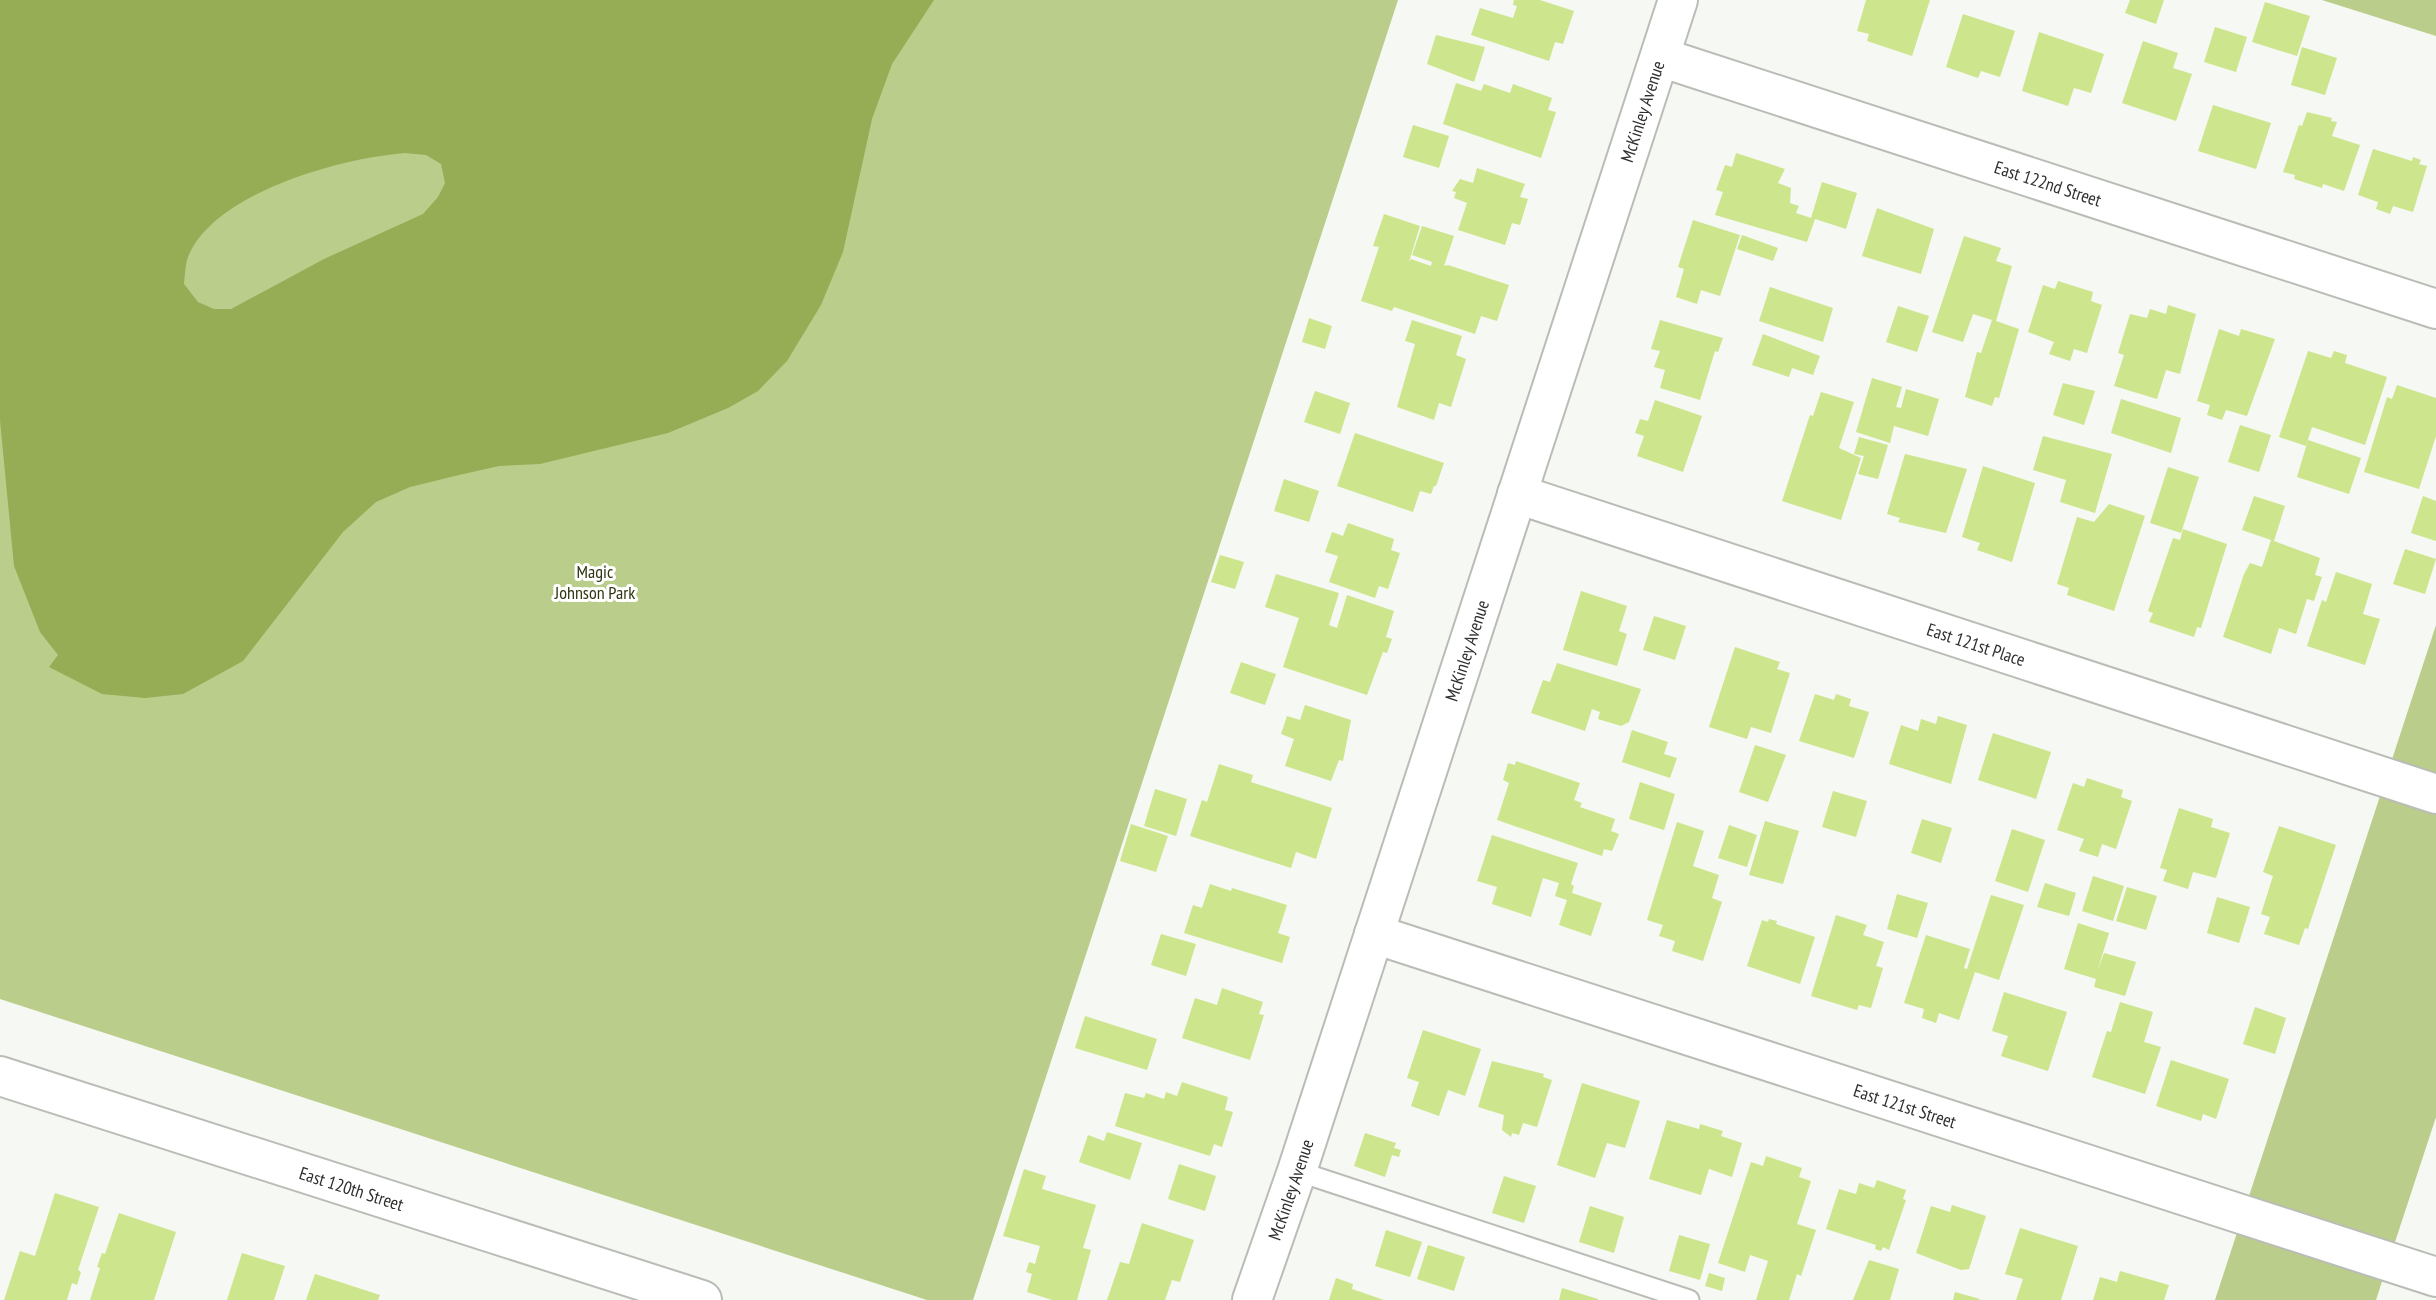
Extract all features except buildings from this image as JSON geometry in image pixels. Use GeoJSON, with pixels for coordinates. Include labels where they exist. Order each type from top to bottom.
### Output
{"type":"FeatureCollection","features":[{"type":"Feature","properties":{"kind":"street","name":"McKinley Avenue"},"geometry":{"type":"LineString","coordinates":[[1252,1300],[1297,1171],[1678,0]]}},
{"type":"Feature","properties":{"kind":"street","name":"East 122nd Street"},"geometry":{"type":"LineString","coordinates":[[1660,57],[2436,309]]}},
{"type":"Feature","properties":{"kind":"street","name":"East 121st Place"},"geometry":{"type":"LineString","coordinates":[[1517,494],[2436,794]]}},
{"type":"Feature","properties":{"kind":"street","name":"East 121st Street"},"geometry":{"type":"LineString","coordinates":[[1374,934],[2436,1277]]}},
{"type":"Feature","properties":{"kind":"street","name":"East 120th Street"},"geometry":{"type":"LineString","coordinates":[[0,1076],[702,1300]]}},
{"type":"Feature","properties":{"kind":"lane"},"geometry":{"type":"LineString","coordinates":[[1297,1171],[1689,1300]]}},
{"type":"Feature","properties":{"kind":"green space","name":"Magic Johnson Park"},"geometry":{"type":"Polygon","coordinates":[[[0,0],[1398,0],[973,1300],[927,1300],[0,999],[0,0]]]}},
{"type":"Feature","properties":{"kind":"green space"},"geometry":{"type":"Polygon","coordinates":[[[2322,0],[2436,0],[2436,36],[2322,0]]]}},
{"type":"Feature","properties":{"kind":"green space"},"geometry":{"type":"Polygon","coordinates":[[[2436,625],[2436,1117],[2376,1300],[2215,1300],[2436,625]]]}},
{"type":"Feature","properties":{"kind":"shaded area"},"geometry":{"type":"Polygon","coordinates":[[[0,0],[934,0],[892,64],[872,119],[843,252],[821,305],[787,361],[758,391],[728,408],[668,433],[540,464],[499,466],[459,475],[410,487],[376,502],[343,532],[243,661],[183,694],[145,698],[102,694],[49,667],[58,655],[40,632],[14,566],[0,420],[0,0]],[[405,153],[348,162],[283,182],[251,197],[224,214],[202,234],[188,257],[184,284],[198,302],[214,309],[231,309],[324,259],[423,214],[438,197],[445,183],[441,164],[426,155],[405,153]]]}}]}
